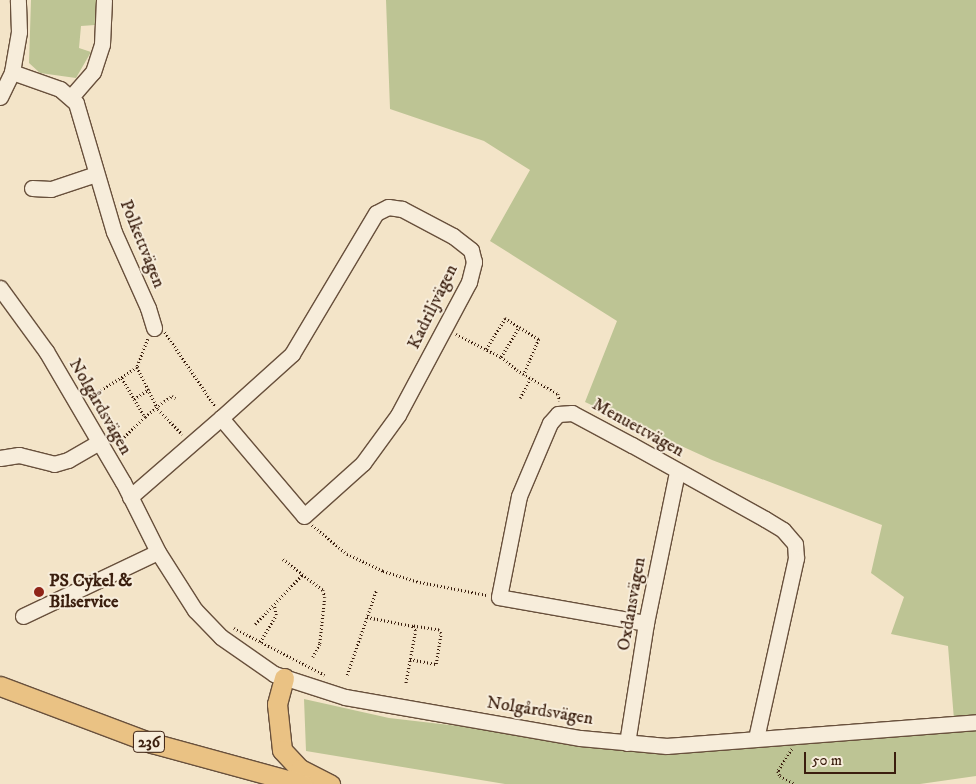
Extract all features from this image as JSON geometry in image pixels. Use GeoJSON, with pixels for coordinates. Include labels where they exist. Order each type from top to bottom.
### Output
{"type":"FeatureCollection","features":[{"type":"Feature","properties":{"kind":"main road"},"geometry":{"type":"LineString","coordinates":[[284,678],[277,704],[282,750],[300,769],[330,784]]}},
{"type":"Feature","properties":{"kind":"main road","name":"236"},"geometry":{"type":"LineString","coordinates":[[0,686],[152,743],[302,784]]}},
{"type":"Feature","properties":{"kind":"street"},"geometry":{"type":"LineString","coordinates":[[0,98],[12,72],[19,32],[18,0]]}},
{"type":"Feature","properties":{"kind":"street"},"geometry":{"type":"LineString","coordinates":[[12,72],[71,97],[93,72],[102,44],[104,0]]}},
{"type":"Feature","properties":{"kind":"street","name":"Polkettvägen"},"geometry":{"type":"LineString","coordinates":[[71,97],[88,136],[96,174],[114,232],[148,308],[154,328]]}},
{"type":"Feature","properties":{"kind":"street"},"geometry":{"type":"LineString","coordinates":[[32,188],[51,189],[96,174]]}},
{"type":"Feature","properties":{"kind":"street","name":"Kadriljvägen"},"geometry":{"type":"LineString","coordinates":[[130,497],[292,354],[312,325],[369,220],[382,209],[402,209],[453,236],[471,250],[473,270],[446,328],[398,415],[374,451],[341,486],[304,516]]}},
{"type":"Feature","properties":{"kind":"street","name":"Nolgårdsvägen"},"geometry":{"type":"LineString","coordinates":[[0,288],[46,351],[130,497],[158,552],[207,623],[250,660],[284,678],[345,697],[543,732],[627,743],[696,745],[756,738],[976,722]]}},
{"type":"Feature","properties":{"kind":"street","name":"Menuettvägen"},"geometry":{"type":"LineString","coordinates":[[499,597],[519,496],[550,423],[562,413],[572,413],[765,519],[783,530],[796,544],[796,558],[756,738]]}},
{"type":"Feature","properties":{"kind":"street"},"geometry":{"type":"LineString","coordinates":[[221,418],[304,516]]}},
{"type":"Feature","properties":{"kind":"street"},"geometry":{"type":"LineString","coordinates":[[0,458],[19,455],[54,464],[68,460],[99,442]]}},
{"type":"Feature","properties":{"kind":"street","name":"Oxdansvägen"},"geometry":{"type":"LineString","coordinates":[[627,743],[646,623],[677,472]]}},
{"type":"Feature","properties":{"kind":"street"},"geometry":{"type":"LineString","coordinates":[[22,616],[158,552]]}},
{"type":"Feature","properties":{"kind":"street"},"geometry":{"type":"LineString","coordinates":[[499,597],[646,623]]}},
{"type":"Feature","properties":{"kind":"path"},"geometry":{"type":"LineString","coordinates":[[486,350],[505,318],[539,339],[524,375]]}},
{"type":"Feature","properties":{"kind":"path"},"geometry":{"type":"LineString","coordinates":[[501,357],[519,327]]}},
{"type":"Feature","properties":{"kind":"path"},"geometry":{"type":"LineString","coordinates":[[83,401],[137,367],[154,328],[169,334],[221,418]]}},
{"type":"Feature","properties":{"kind":"path"},"geometry":{"type":"LineString","coordinates":[[446,328],[501,357],[530,379],[558,394],[562,413]]}},
{"type":"Feature","properties":{"kind":"path"},"geometry":{"type":"LineString","coordinates":[[137,367],[158,405],[191,444]]}},
{"type":"Feature","properties":{"kind":"path"},"geometry":{"type":"LineString","coordinates":[[122,378],[145,417]]}},
{"type":"Feature","properties":{"kind":"path"},"geometry":{"type":"LineString","coordinates":[[520,398],[530,379]]}},
{"type":"Feature","properties":{"kind":"path"},"geometry":{"type":"LineString","coordinates":[[134,399],[149,389]]}},
{"type":"Feature","properties":{"kind":"path"},"geometry":{"type":"LineString","coordinates":[[124,437],[158,405],[172,396],[176,398]]}},
{"type":"Feature","properties":{"kind":"path"},"geometry":{"type":"LineString","coordinates":[[304,516],[320,533],[347,554],[383,571],[420,582],[499,597]]}},
{"type":"Feature","properties":{"kind":"path"},"geometry":{"type":"LineString","coordinates":[[283,559],[323,590],[325,597],[320,644],[313,657]]}},
{"type":"Feature","properties":{"kind":"path"},"geometry":{"type":"LineString","coordinates":[[255,624],[303,574]]}},
{"type":"Feature","properties":{"kind":"path"},"geometry":{"type":"LineString","coordinates":[[347,674],[376,591]]}},
{"type":"Feature","properties":{"kind":"path"},"geometry":{"type":"LineString","coordinates":[[260,642],[276,615],[274,604]]}},
{"type":"Feature","properties":{"kind":"path"},"geometry":{"type":"LineString","coordinates":[[367,617],[439,630],[441,633],[436,664],[410,659]]}},
{"type":"Feature","properties":{"kind":"path"},"geometry":{"type":"LineString","coordinates":[[228,625],[329,677]]}},
{"type":"Feature","properties":{"kind":"path"},"geometry":{"type":"LineString","coordinates":[[406,684],[416,630],[413,626]]}},
{"type":"Feature","properties":{"kind":"path"},"geometry":{"type":"LineString","coordinates":[[794,784],[780,776],[778,768],[799,736]]}},
{"type":"Feature","properties":{"kind":"green space"},"geometry":{"type":"Polygon","coordinates":[[[31,0],[97,0],[95,25],[81,26],[79,48],[91,52],[76,78],[40,73],[29,63],[31,0]]]}},
{"type":"Feature","properties":{"kind":"green space"},"geometry":{"type":"Polygon","coordinates":[[[386,0],[976,0],[976,776],[920,784],[505,784],[306,751],[304,699],[389,718],[648,748],[955,732],[948,646],[891,634],[904,597],[871,573],[882,525],[712,460],[585,402],[617,321],[490,241],[530,170],[484,141],[390,109],[386,0]]]}},
{"type":"Feature","properties":{"kind":"place","name":"PS Cykel & Bilservice"},"geometry":{"type":"Point","coordinates":[39,592]}}]}
